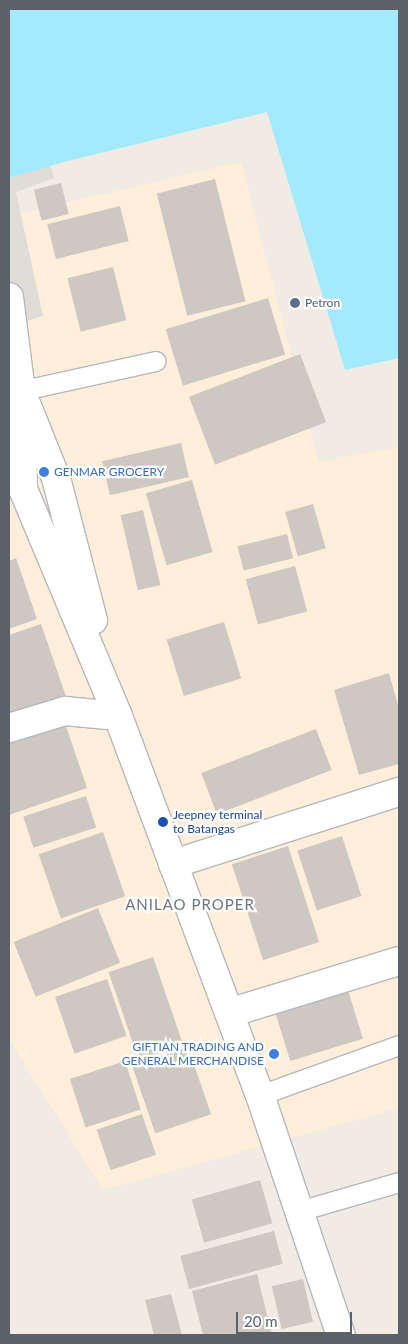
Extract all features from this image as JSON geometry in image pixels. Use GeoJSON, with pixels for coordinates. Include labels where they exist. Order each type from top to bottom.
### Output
{"type":"FeatureCollection","features":[{"type":"Feature","properties":{"kind":"street"},"geometry":{"type":"LineString","coordinates":[[9,297],[23,489],[118,716],[260,1095],[341,1335]]}},
{"type":"Feature","properties":{"kind":"street"},"geometry":{"type":"LineString","coordinates":[[9,728],[66,711],[118,716]]}},
{"type":"Feature","properties":{"kind":"street"},"geometry":{"type":"LineString","coordinates":[[173,864],[399,792]]}},
{"type":"Feature","properties":{"kind":"street"},"geometry":{"type":"LineString","coordinates":[[229,1013],[399,960]]}},
{"type":"Feature","properties":{"kind":"lane"},"geometry":{"type":"LineString","coordinates":[[15,392],[156,361]]}},
{"type":"Feature","properties":{"kind":"lane"},"geometry":{"type":"LineString","coordinates":[[260,1095],[399,1045]]}},
{"type":"Feature","properties":{"kind":"lane"},"geometry":{"type":"LineString","coordinates":[[299,1210],[399,1182]]}},
{"type":"Feature","properties":{"kind":"shaded area"},"geometry":{"type":"Polygon","coordinates":[[[32,98],[54,178],[16,192],[43,316],[9,327],[9,104],[32,98]]]}},
{"type":"Feature","properties":{"kind":"shaded area"},"geometry":{"type":"Polygon","coordinates":[[[241,162],[319,462],[399,447],[399,1108],[103,1190],[9,1040],[9,216],[241,162]]]}},
{"type":"Feature","properties":{"kind":"water"},"geometry":{"type":"Polygon","coordinates":[[[9,9],[399,9],[399,358],[345,370],[267,112],[68,161],[9,178],[9,9]]]}},
{"type":"Feature","properties":{"kind":"building"},"geometry":{"type":"Polygon","coordinates":[[[215,179],[245,301],[187,316],[157,194],[215,179]]]}},
{"type":"Feature","properties":{"kind":"building"},"geometry":{"type":"Polygon","coordinates":[[[61,183],[69,214],[42,221],[34,190],[61,183]]]}},
{"type":"Feature","properties":{"kind":"building"},"geometry":{"type":"Polygon","coordinates":[[[120,206],[129,241],[56,259],[47,224],[120,206]]]}},
{"type":"Feature","properties":{"kind":"building"},"geometry":{"type":"Polygon","coordinates":[[[113,267],[126,320],[81,332],[67,278],[113,267]]]}},
{"type":"Feature","properties":{"kind":"building"},"geometry":{"type":"Polygon","coordinates":[[[268,298],[285,354],[183,386],[166,329],[268,298]]]}},
{"type":"Feature","properties":{"kind":"building"},"geometry":{"type":"Polygon","coordinates":[[[300,354],[326,422],[215,465],[189,397],[300,354]]]}},
{"type":"Feature","properties":{"kind":"building"},"geometry":{"type":"Polygon","coordinates":[[[181,443],[189,477],[110,495],[102,461],[181,443]]]}},
{"type":"Feature","properties":{"kind":"building"},"geometry":{"type":"Polygon","coordinates":[[[192,480],[213,552],[167,565],[146,493],[192,480]]]}},
{"type":"Feature","properties":{"kind":"building"},"geometry":{"type":"Polygon","coordinates":[[[313,504],[326,548],[298,556],[285,512],[313,504]]]}},
{"type":"Feature","properties":{"kind":"building"},"geometry":{"type":"Polygon","coordinates":[[[143,510],[160,585],[138,590],[121,515],[143,510]]]}},
{"type":"Feature","properties":{"kind":"building"},"geometry":{"type":"Polygon","coordinates":[[[287,534],[293,558],[244,571],[238,546],[287,534]]]}},
{"type":"Feature","properties":{"kind":"building"},"geometry":{"type":"Polygon","coordinates":[[[16,558],[37,619],[9,629],[9,561],[16,558]]]}},
{"type":"Feature","properties":{"kind":"building"},"geometry":{"type":"Polygon","coordinates":[[[295,566],[307,611],[258,625],[246,579],[295,566]]]}},
{"type":"Feature","properties":{"kind":"building"},"geometry":{"type":"Polygon","coordinates":[[[224,622],[241,678],[184,696],[167,640],[224,622]]]}},
{"type":"Feature","properties":{"kind":"building"},"geometry":{"type":"Polygon","coordinates":[[[41,624],[69,705],[13,724],[9,712],[9,635],[41,624]]]}},
{"type":"Feature","properties":{"kind":"building"},"geometry":{"type":"Polygon","coordinates":[[[389,673],[399,709],[399,764],[359,775],[334,690],[389,673]]]}},
{"type":"Feature","properties":{"kind":"building"},"geometry":{"type":"Polygon","coordinates":[[[62,714],[87,788],[9,815],[9,733],[62,714]]]}},
{"type":"Feature","properties":{"kind":"building"},"geometry":{"type":"Polygon","coordinates":[[[316,729],[332,770],[217,814],[201,773],[316,729]]]}},
{"type":"Feature","properties":{"kind":"building"},"geometry":{"type":"Polygon","coordinates":[[[86,796],[96,827],[33,848],[23,816],[86,796]]]}},
{"type":"Feature","properties":{"kind":"building"},"geometry":{"type":"Polygon","coordinates":[[[103,832],[125,896],[61,918],[39,854],[103,832]]]}},
{"type":"Feature","properties":{"kind":"building"},"geometry":{"type":"Polygon","coordinates":[[[342,836],[361,896],[317,910],[297,851],[342,836]]]}},
{"type":"Feature","properties":{"kind":"building"},"geometry":{"type":"Polygon","coordinates":[[[288,846],[319,942],[263,960],[232,864],[288,846]]]}},
{"type":"Feature","properties":{"kind":"building"},"geometry":{"type":"Polygon","coordinates":[[[98,908],[120,963],[36,997],[14,942],[98,908]]]}},
{"type":"Feature","properties":{"kind":"building"},"geometry":{"type":"Polygon","coordinates":[[[153,957],[183,1045],[139,1060],[109,972],[153,957]]]}},
{"type":"Feature","properties":{"kind":"building"},"geometry":{"type":"Polygon","coordinates":[[[107,979],[127,1036],[75,1054],[55,997],[107,979]]]}},
{"type":"Feature","properties":{"kind":"building"},"geometry":{"type":"Polygon","coordinates":[[[348,990],[363,1039],[290,1061],[275,1012],[348,990]]]}},
{"type":"Feature","properties":{"kind":"building"},"geometry":{"type":"Polygon","coordinates":[[[188,1047],[211,1114],[155,1133],[132,1066],[188,1047]]]}},
{"type":"Feature","properties":{"kind":"building"},"geometry":{"type":"Polygon","coordinates":[[[125,1061],[141,1110],[86,1127],[70,1079],[125,1061]]]}},
{"type":"Feature","properties":{"kind":"building"},"geometry":{"type":"Polygon","coordinates":[[[142,1114],[156,1155],[111,1170],[97,1130],[142,1114]]]}},
{"type":"Feature","properties":{"kind":"building"},"geometry":{"type":"Polygon","coordinates":[[[260,1180],[272,1223],[204,1243],[192,1200],[260,1180]]]}},
{"type":"Feature","properties":{"kind":"building"},"geometry":{"type":"Polygon","coordinates":[[[274,1231],[283,1264],[189,1289],[180,1256],[274,1231]]]}},
{"type":"Feature","properties":{"kind":"building"},"geometry":{"type":"Polygon","coordinates":[[[257,1274],[272,1335],[203,1335],[192,1291],[257,1274]]]}},
{"type":"Feature","properties":{"kind":"building"},"geometry":{"type":"Polygon","coordinates":[[[303,1279],[313,1322],[282,1329],[272,1286],[303,1279]]]}},
{"type":"Feature","properties":{"kind":"building"},"geometry":{"type":"Polygon","coordinates":[[[171,1294],[182,1335],[154,1335],[145,1300],[171,1294]]]}},
{"type":"Feature","properties":{"kind":"place","name":"Petron"},"geometry":{"type":"Point","coordinates":[295,303]}},
{"type":"Feature","properties":{"kind":"place","name":"GENMAR GROCERY"},"geometry":{"type":"Point","coordinates":[44,472]}},
{"type":"Feature","properties":{"kind":"place","name":"Jeepney terminal to Batangas"},"geometry":{"type":"Point","coordinates":[163,822]}},
{"type":"Feature","properties":{"kind":"place","name":"GIFTIAN TRADING AND GENERAL MERCHANDISE"},"geometry":{"type":"Point","coordinates":[274,1054]}},
{"type":"Feature","properties":{"kind":"district","name":"ANILAO PROPER"},"geometry":{"type":"Point","coordinates":[190,905]}}]}
